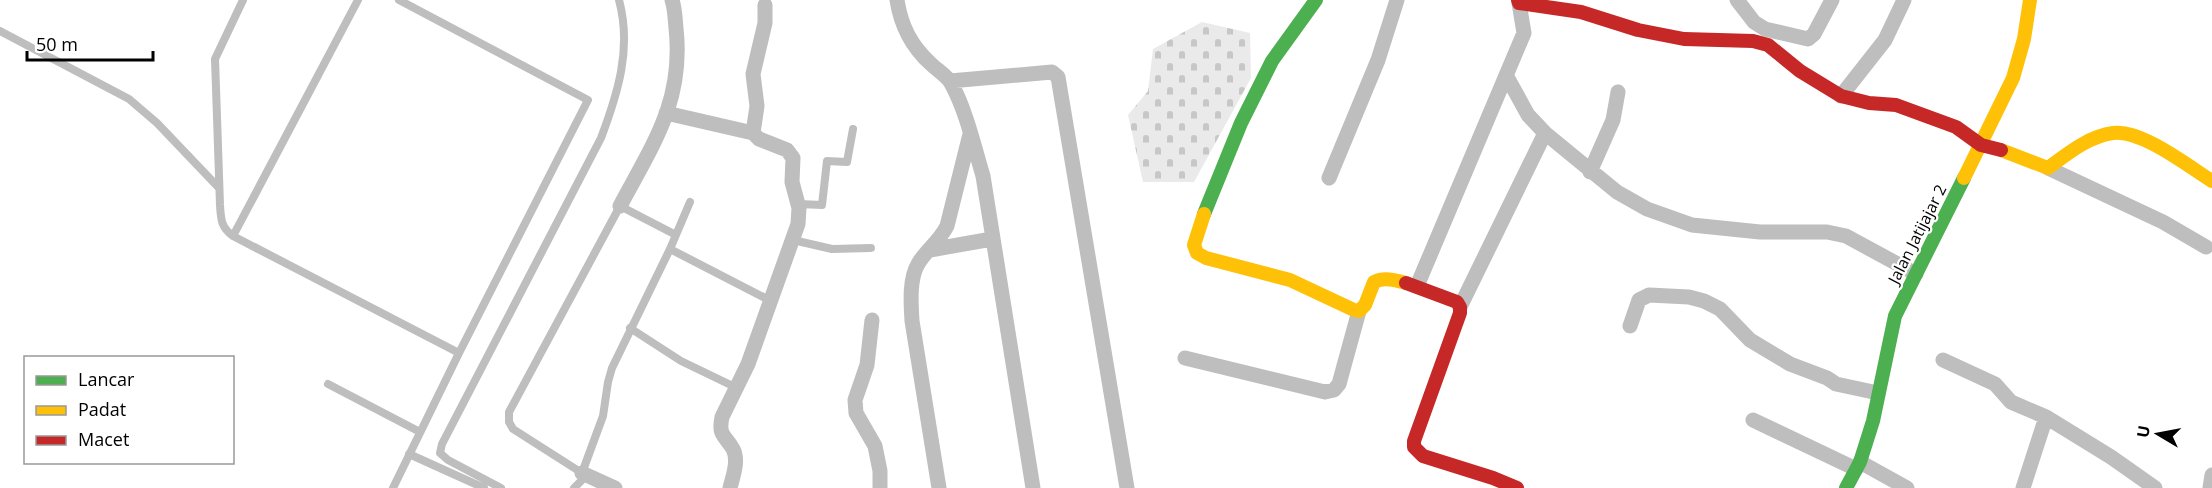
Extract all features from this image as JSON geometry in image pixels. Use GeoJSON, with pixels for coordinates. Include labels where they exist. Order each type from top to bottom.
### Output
{"type":"FeatureCollection","features":[{"type":"Feature","properties":{"kind":"street"},"geometry":{"type":"LineString","coordinates":[[620,206],[657,137],[672,98],[678,49],[672,0]]}},
{"type":"Feature","properties":{"kind":"street"},"geometry":{"type":"LineString","coordinates":[[897,0],[906,35],[926,59],[950,81],[983,176],[1033,488]]}},
{"type":"Feature","properties":{"kind":"street"},"geometry":{"type":"LineString","coordinates":[[1316,0],[1272,61],[1241,123],[1209,198],[1194,245],[1197,252],[1206,258],[1290,280],[1359,311]]}},
{"type":"Feature","properties":{"kind":"street"},"geometry":{"type":"LineString","coordinates":[[1329,178],[1378,60],[1397,0]]}},
{"type":"Feature","properties":{"kind":"street"},"geometry":{"type":"LineString","coordinates":[[1739,1],[1754,22],[1765,29],[1808,39],[1814,34],[1832,0]]}},
{"type":"Feature","properties":{"kind":"street"},"geometry":{"type":"LineString","coordinates":[[1841,96],[1885,40],[1904,0]]}},
{"type":"Feature","properties":{"kind":"street","name":"Jalan Jatijajar 2"},"geometry":{"type":"LineString","coordinates":[[1846,488],[1858,465],[1873,421],[1895,316],[2013,78],[2024,39],[2030,0]]}},
{"type":"Feature","properties":{"kind":"street"},"geometry":{"type":"LineString","coordinates":[[1417,286],[1524,33],[1519,1],[1581,12],[1638,30],[1684,39],[1753,41],[1768,45],[1800,72],[1841,96],[1869,103],[1896,105],[1956,127],[1981,145],[2049,168],[2163,222],[2206,247]]}},
{"type":"Feature","properties":{"kind":"street"},"geometry":{"type":"LineString","coordinates":[[753,134],[757,93],[753,74],[765,23],[765,5]]}},
{"type":"Feature","properties":{"kind":"street"},"geometry":{"type":"LineString","coordinates":[[950,81],[1052,72],[1058,77],[1127,488]]}},
{"type":"Feature","properties":{"kind":"street"},"geometry":{"type":"LineString","coordinates":[[1506,75],[1528,114],[1545,133],[1617,192],[1665,217],[1692,225],[1760,232],[1827,232],[1846,236],[1916,274]]}},
{"type":"Feature","properties":{"kind":"street"},"geometry":{"type":"LineString","coordinates":[[1590,172],[1613,120],[1618,92]]}},
{"type":"Feature","properties":{"kind":"street"},"geometry":{"type":"LineString","coordinates":[[666,113],[753,134],[759,139],[787,150],[793,158],[792,182],[799,204],[798,224],[771,301],[737,388],[727,404],[720,427],[722,436],[733,449],[735,458],[730,488]]}},
{"type":"Feature","properties":{"kind":"street"},"geometry":{"type":"LineString","coordinates":[[2049,168],[2098,137],[2122,132],[2144,141],[2212,181]]}},
{"type":"Feature","properties":{"kind":"street"},"geometry":{"type":"LineString","coordinates":[[1517,488],[1490,483],[1424,456],[1414,447],[1414,441],[1460,307],[1545,133]]}},
{"type":"Feature","properties":{"kind":"street"},"geometry":{"type":"LineString","coordinates":[[939,488],[912,312],[915,274],[918,263],[941,237],[947,226],[970,134]]}},
{"type":"Feature","properties":{"kind":"street"},"geometry":{"type":"LineString","coordinates":[[930,250],[992,239]]}},
{"type":"Feature","properties":{"kind":"street"},"geometry":{"type":"LineString","coordinates":[[1185,358],[1325,392],[1334,390],[1339,384],[1359,311],[1364,308],[1377,279],[1383,278],[1417,286],[1457,302],[1460,307]]}},
{"type":"Feature","properties":{"kind":"street"},"geometry":{"type":"LineString","coordinates":[[1630,326],[1639,300],[1649,295],[1689,297],[1704,301],[1720,309],[1750,340],[1790,364],[1827,378],[1836,384],[1878,393]]}},
{"type":"Feature","properties":{"kind":"street"},"geometry":{"type":"LineString","coordinates":[[872,320],[867,365],[855,400],[856,413],[875,446],[880,471],[880,488]]}},
{"type":"Feature","properties":{"kind":"street"},"geometry":{"type":"LineString","coordinates":[[1943,360],[1995,384],[2012,402],[2046,417],[2111,457],[2155,488]]}},
{"type":"Feature","properties":{"kind":"street"},"geometry":{"type":"LineString","coordinates":[[2023,488],[2046,417]]}},
{"type":"Feature","properties":{"kind":"street"},"geometry":{"type":"LineString","coordinates":[[1753,420],[1907,488]]}},
{"type":"Feature","properties":{"kind":"street"},"geometry":{"type":"LineString","coordinates":[[585,474],[615,488]]}},
{"type":"Feature","properties":{"kind":"street"},"geometry":{"type":"LineString","coordinates":[[2210,488],[2212,475]]}},
{"type":"Feature","properties":{"kind":"lane"},"geometry":{"type":"LineString","coordinates":[[243,0],[215,59],[222,225],[233,236],[459,353]]}},
{"type":"Feature","properties":{"kind":"lane"},"geometry":{"type":"LineString","coordinates":[[233,236],[358,0]]}},
{"type":"Feature","properties":{"kind":"lane"},"geometry":{"type":"LineString","coordinates":[[393,488],[588,100],[399,0]]}},
{"type":"Feature","properties":{"kind":"lane"},"geometry":{"type":"LineString","coordinates":[[501,488],[448,460],[440,453],[442,444],[601,138],[619,86],[625,48],[625,32],[619,0]]}},
{"type":"Feature","properties":{"kind":"lane"},"geometry":{"type":"LineString","coordinates":[[0,31],[129,99],[157,123],[219,188]]}},
{"type":"Feature","properties":{"kind":"lane"},"geometry":{"type":"LineString","coordinates":[[799,204],[822,205],[827,161],[847,162],[853,129]]}},
{"type":"Feature","properties":{"kind":"lane"},"geometry":{"type":"LineString","coordinates":[[574,488],[585,474],[603,416],[610,375],[690,202]]}},
{"type":"Feature","properties":{"kind":"lane"},"geometry":{"type":"LineString","coordinates":[[585,474],[513,429],[509,422],[509,412],[620,206],[676,235]]}},
{"type":"Feature","properties":{"kind":"lane"},"geometry":{"type":"LineString","coordinates":[[793,240],[832,249],[871,248]]}},
{"type":"Feature","properties":{"kind":"lane"},"geometry":{"type":"LineString","coordinates":[[670,249],[771,301]]}},
{"type":"Feature","properties":{"kind":"lane"},"geometry":{"type":"LineString","coordinates":[[630,328],[681,362],[737,388]]}},
{"type":"Feature","properties":{"kind":"lane"},"geometry":{"type":"LineString","coordinates":[[328,384],[420,432]]}},
{"type":"Feature","properties":{"kind":"lane"},"geometry":{"type":"LineString","coordinates":[[409,454],[484,488]]}},
{"type":"Feature","properties":{"kind":"green space"},"geometry":{"type":"Polygon","coordinates":[[[1202,22],[1250,33],[1251,78],[1194,182],[1143,182],[1128,115],[1148,91],[1153,49],[1202,22]]]}},
{"type":"Feature","properties":{"kind":"traffic: fast"},"geometry":{"type":"LineString","coordinates":[[1204,214],[1241,123],[1272,61],[1316,0]]}},
{"type":"Feature","properties":{"kind":"traffic: fast"},"geometry":{"type":"LineString","coordinates":[[1846,488],[1860,462],[1873,421],[1895,316],[1964,178]]}},
{"type":"Feature","properties":{"kind":"traffic: slow"},"geometry":{"type":"LineString","coordinates":[[1964,178],[2013,78],[2024,39],[2030,0]]}},
{"type":"Feature","properties":{"kind":"traffic: slow"},"geometry":{"type":"LineString","coordinates":[[2001,150],[2048,168],[2079,146],[2095,138],[2113,133],[2124,133],[2150,142],[2212,181]]}},
{"type":"Feature","properties":{"kind":"traffic: slow"},"geometry":{"type":"LineString","coordinates":[[1204,214],[1194,245],[1197,253],[1206,258],[1290,280],[1354,310],[1359,311],[1365,305],[1374,282],[1386,279],[1406,283]]}},
{"type":"Feature","properties":{"kind":"traffic: jam"},"geometry":{"type":"LineString","coordinates":[[1518,0],[1519,3],[1581,12],[1638,30],[1684,39],[1753,41],[1768,45],[1800,71],[1841,96],[1869,103],[1896,105],[1956,127],[1981,145],[2001,150]]}},
{"type":"Feature","properties":{"kind":"traffic: jam"},"geometry":{"type":"LineString","coordinates":[[1406,283],[1457,302],[1460,307],[1460,313],[1414,441],[1414,447],[1423,456],[1517,488]]}}]}
